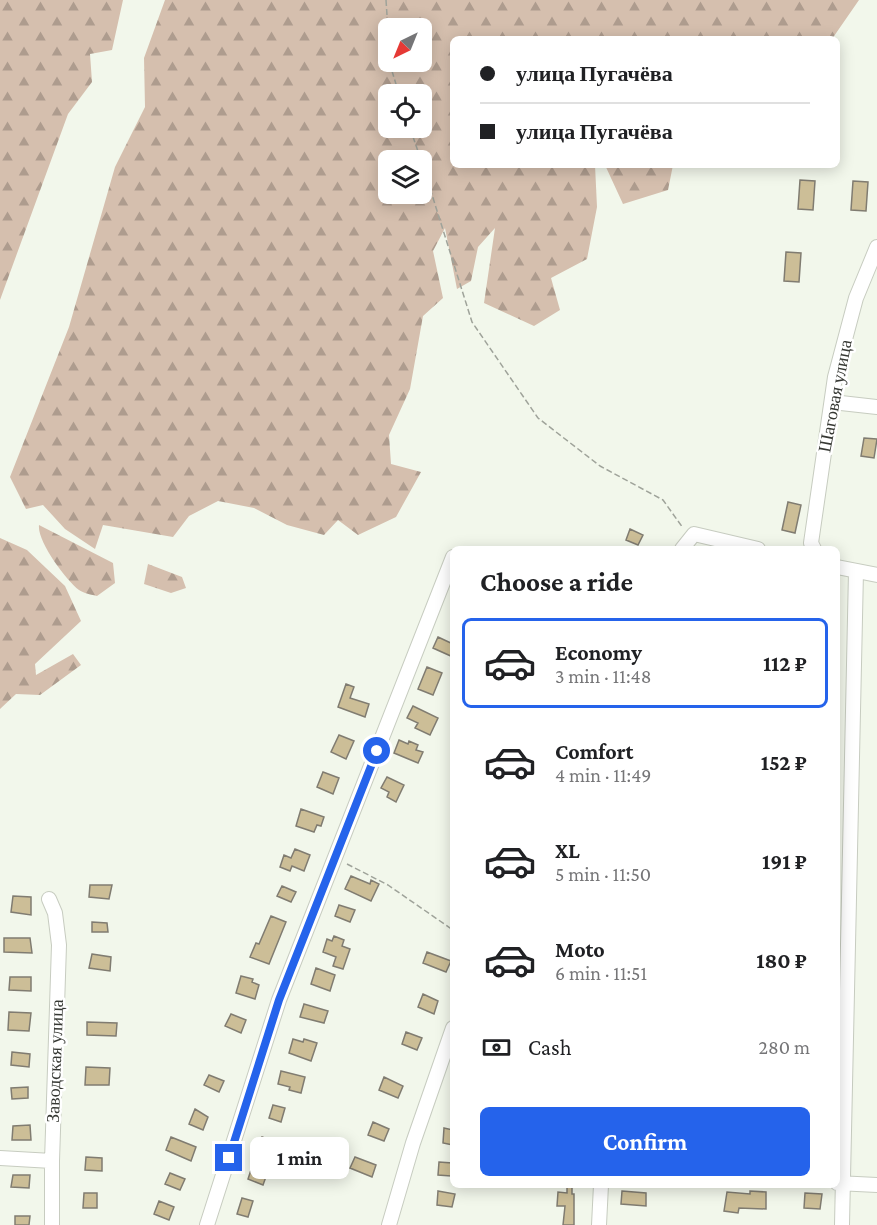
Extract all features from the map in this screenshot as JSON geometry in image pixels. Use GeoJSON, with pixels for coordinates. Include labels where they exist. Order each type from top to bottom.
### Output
{"type":"FeatureCollection","features":[{"type":"Feature","properties":{"kind":"street","name":"Шаговая улица"},"geometry":{"type":"LineString","coordinates":[[812,546],[811,543],[835,377],[856,298],[877,247]]}},
{"type":"Feature","properties":{"kind":"street"},"geometry":{"type":"LineString","coordinates":[[832,402],[877,407]]}},
{"type":"Feature","properties":{"kind":"street"},"geometry":{"type":"LineString","coordinates":[[689,540],[735,546]]}},
{"type":"Feature","properties":{"kind":"street"},"geometry":{"type":"LineString","coordinates":[[207,1225],[279,1000],[450,564]]}},
{"type":"Feature","properties":{"kind":"street"},"geometry":{"type":"LineString","coordinates":[[840,568],[877,575]]}},
{"type":"Feature","properties":{"kind":"street"},"geometry":{"type":"LineString","coordinates":[[842,1225],[840,1184],[856,571]]}},
{"type":"Feature","properties":{"kind":"street","name":"Заводская улица"},"geometry":{"type":"LineString","coordinates":[[49,899],[55,913],[59,945],[52,1225]]}},
{"type":"Feature","properties":{"kind":"street"},"geometry":{"type":"LineString","coordinates":[[389,1225],[413,1143],[450,1037]]}},
{"type":"Feature","properties":{"kind":"street"},"geometry":{"type":"LineString","coordinates":[[0,1158],[52,1161]]}},
{"type":"Feature","properties":{"kind":"street"},"geometry":{"type":"LineString","coordinates":[[840,1184],[877,1185]]}},
{"type":"Feature","properties":{"kind":"street"},"geometry":{"type":"LineString","coordinates":[[599,1225],[601,1188]]}},
{"type":"Feature","properties":{"kind":"path"},"geometry":{"type":"LineString","coordinates":[[386,0],[387,18]]}},
{"type":"Feature","properties":{"kind":"path"},"geometry":{"type":"LineString","coordinates":[[432,197],[472,322],[538,418],[600,466],[663,500],[689,540]]}},
{"type":"Feature","properties":{"kind":"path"},"geometry":{"type":"LineString","coordinates":[[334,858],[388,885],[450,928]]}},
{"type":"Feature","properties":{"kind":"green space"},"geometry":{"type":"Polygon","coordinates":[[[0,0],[123,0],[112,50],[90,54],[92,82],[68,114],[0,300],[0,0]]]}},
{"type":"Feature","properties":{"kind":"green space"},"geometry":{"type":"Polygon","coordinates":[[[165,0],[859,0],[834,36],[450,36],[450,168],[595,168],[597,207],[587,259],[551,278],[560,310],[534,326],[484,303],[495,228],[478,247],[471,281],[457,289],[445,228],[433,251],[443,298],[423,316],[410,389],[389,435],[391,464],[421,472],[396,517],[358,535],[338,520],[324,535],[287,525],[254,508],[218,501],[189,516],[173,537],[103,525],[95,549],[65,529],[43,505],[26,509],[10,477],[69,327],[115,167],[145,107],[144,58],[165,0]]]}},
{"type":"Feature","properties":{"kind":"green space"},"geometry":{"type":"Polygon","coordinates":[[[606,168],[672,168],[668,190],[623,204],[606,168]]]}},
{"type":"Feature","properties":{"kind":"green space"},"geometry":{"type":"Polygon","coordinates":[[[39,525],[113,563],[115,583],[97,596],[79,590],[47,550],[39,525]]]}},
{"type":"Feature","properties":{"kind":"green space"},"geometry":{"type":"Polygon","coordinates":[[[0,538],[27,550],[65,586],[81,621],[35,664],[36,675],[73,654],[81,665],[40,695],[16,694],[0,709],[0,538]]]}},
{"type":"Feature","properties":{"kind":"green space"},"geometry":{"type":"Polygon","coordinates":[[[148,564],[182,577],[186,588],[171,593],[144,584],[148,564]]]}},
{"type":"Feature","properties":{"kind":"building"},"geometry":{"type":"Polygon","coordinates":[[[800,180],[815,181],[813,210],[798,209],[800,180]]]}},
{"type":"Feature","properties":{"kind":"building"},"geometry":{"type":"Polygon","coordinates":[[[853,181],[868,182],[866,211],[851,210],[853,181]]]}},
{"type":"Feature","properties":{"kind":"building"},"geometry":{"type":"Polygon","coordinates":[[[786,252],[801,253],[799,282],[784,281],[786,252]]]}},
{"type":"Feature","properties":{"kind":"building"},"geometry":{"type":"Polygon","coordinates":[[[864,438],[877,439],[874,458],[861,456],[864,438]]]}},
{"type":"Feature","properties":{"kind":"building"},"geometry":{"type":"Polygon","coordinates":[[[788,502],[801,505],[795,533],[782,530],[788,502]]]}},
{"type":"Feature","properties":{"kind":"building"},"geometry":{"type":"Polygon","coordinates":[[[630,529],[643,535],[638,545],[626,540],[630,529]]]}},
{"type":"Feature","properties":{"kind":"building"},"geometry":{"type":"Polygon","coordinates":[[[438,637],[450,643],[450,656],[433,648],[438,637]]]}},
{"type":"Feature","properties":{"kind":"building"},"geometry":{"type":"Polygon","coordinates":[[[427,667],[442,673],[433,695],[418,689],[427,667]]]}},
{"type":"Feature","properties":{"kind":"building"},"geometry":{"type":"Polygon","coordinates":[[[346,684],[354,687],[350,698],[369,704],[365,717],[338,707],[346,684]]]}},
{"type":"Feature","properties":{"kind":"building"},"geometry":{"type":"Polygon","coordinates":[[[413,706],[438,718],[430,735],[415,728],[418,723],[407,718],[413,706]]]}},
{"type":"Feature","properties":{"kind":"building"},"geometry":{"type":"Polygon","coordinates":[[[339,735],[354,741],[346,759],[331,752],[339,735]]]}},
{"type":"Feature","properties":{"kind":"building"},"geometry":{"type":"Polygon","coordinates":[[[399,740],[418,745],[416,750],[423,752],[418,763],[394,753],[399,740]]]}},
{"type":"Feature","properties":{"kind":"building"},"geometry":{"type":"Polygon","coordinates":[[[323,772],[339,778],[333,794],[317,787],[323,772]]]}},
{"type":"Feature","properties":{"kind":"building"},"geometry":{"type":"Polygon","coordinates":[[[387,777],[404,785],[396,802],[387,797],[389,792],[381,788],[387,777]]]}},
{"type":"Feature","properties":{"kind":"building"},"geometry":{"type":"Polygon","coordinates":[[[301,809],[324,817],[321,826],[317,825],[314,832],[296,826],[301,809]]]}},
{"type":"Feature","properties":{"kind":"building"},"geometry":{"type":"Polygon","coordinates":[[[295,849],[310,855],[304,871],[292,866],[290,871],[280,867],[284,855],[291,858],[295,849]]]}},
{"type":"Feature","properties":{"kind":"building"},"geometry":{"type":"Polygon","coordinates":[[[351,876],[370,884],[371,880],[379,884],[371,901],[345,889],[351,876]]]}},
{"type":"Feature","properties":{"kind":"building"},"geometry":{"type":"Polygon","coordinates":[[[90,885],[112,885],[109,899],[89,897],[90,885]]]}},
{"type":"Feature","properties":{"kind":"building"},"geometry":{"type":"Polygon","coordinates":[[[282,886],[296,892],[291,902],[277,896],[282,886]]]}},
{"type":"Feature","properties":{"kind":"building"},"geometry":{"type":"Polygon","coordinates":[[[13,896],[31,897],[31,915],[11,912],[13,896]]]}},
{"type":"Feature","properties":{"kind":"building"},"geometry":{"type":"Polygon","coordinates":[[[339,905],[355,910],[350,922],[335,916],[339,905]]]}},
{"type":"Feature","properties":{"kind":"building"},"geometry":{"type":"Polygon","coordinates":[[[271,916],[286,922],[269,964],[250,957],[256,943],[259,944],[271,916]]]}},
{"type":"Feature","properties":{"kind":"building"},"geometry":{"type":"Polygon","coordinates":[[[92,922],[107,923],[108,932],[92,932],[92,922]]]}},
{"type":"Feature","properties":{"kind":"building"},"geometry":{"type":"Polygon","coordinates":[[[334,936],[344,940],[342,946],[350,949],[343,969],[333,966],[336,957],[323,952],[327,939],[332,941],[334,936]]]}},
{"type":"Feature","properties":{"kind":"building"},"geometry":{"type":"Polygon","coordinates":[[[4,938],[30,938],[32,953],[4,952],[4,938]]]}},
{"type":"Feature","properties":{"kind":"building"},"geometry":{"type":"Polygon","coordinates":[[[427,952],[450,961],[446,972],[423,963],[427,952]]]}},
{"type":"Feature","properties":{"kind":"building"},"geometry":{"type":"Polygon","coordinates":[[[92,954],[111,957],[110,971],[89,968],[92,954]]]}},
{"type":"Feature","properties":{"kind":"building"},"geometry":{"type":"Polygon","coordinates":[[[316,968],[335,975],[330,991],[311,984],[316,968]]]}},
{"type":"Feature","properties":{"kind":"building"},"geometry":{"type":"Polygon","coordinates":[[[241,976],[253,979],[252,982],[259,985],[255,999],[236,993],[241,976]]]}},
{"type":"Feature","properties":{"kind":"building"},"geometry":{"type":"Polygon","coordinates":[[[10,977],[31,977],[31,991],[9,990],[10,977]]]}},
{"type":"Feature","properties":{"kind":"building"},"geometry":{"type":"Polygon","coordinates":[[[423,994],[438,1001],[434,1014],[418,1007],[423,994]]]}},
{"type":"Feature","properties":{"kind":"building"},"geometry":{"type":"Polygon","coordinates":[[[304,1004],[328,1011],[324,1023],[300,1017],[304,1004]]]}},
{"type":"Feature","properties":{"kind":"building"},"geometry":{"type":"Polygon","coordinates":[[[9,1012],[31,1013],[29,1031],[8,1030],[9,1012]]]}},
{"type":"Feature","properties":{"kind":"building"},"geometry":{"type":"Polygon","coordinates":[[[231,1014],[246,1020],[241,1033],[225,1026],[231,1014]]]}},
{"type":"Feature","properties":{"kind":"building"},"geometry":{"type":"Polygon","coordinates":[[[87,1022],[117,1023],[116,1036],[87,1035],[87,1022]]]}},
{"type":"Feature","properties":{"kind":"building"},"geometry":{"type":"Polygon","coordinates":[[[406,1032],[422,1038],[417,1050],[402,1044],[406,1032]]]}},
{"type":"Feature","properties":{"kind":"building"},"geometry":{"type":"Polygon","coordinates":[[[293,1039],[303,1042],[304,1039],[317,1043],[311,1061],[289,1053],[293,1039]]]}},
{"type":"Feature","properties":{"kind":"building"},"geometry":{"type":"Polygon","coordinates":[[[12,1052],[30,1054],[29,1067],[11,1065],[12,1052]]]}},
{"type":"Feature","properties":{"kind":"building"},"geometry":{"type":"Polygon","coordinates":[[[86,1067],[110,1068],[109,1085],[85,1085],[86,1067]]]}},
{"type":"Feature","properties":{"kind":"building"},"geometry":{"type":"Polygon","coordinates":[[[281,1071],[305,1077],[301,1093],[278,1084],[281,1071]]]}},
{"type":"Feature","properties":{"kind":"building"},"geometry":{"type":"Polygon","coordinates":[[[209,1075],[224,1081],[219,1092],[204,1085],[209,1075]]]}},
{"type":"Feature","properties":{"kind":"building"},"geometry":{"type":"Polygon","coordinates":[[[384,1077],[403,1086],[398,1098],[379,1090],[384,1077]]]}},
{"type":"Feature","properties":{"kind":"building"},"geometry":{"type":"Polygon","coordinates":[[[28,1087],[28,1098],[12,1099],[11,1088],[28,1087]]]}},
{"type":"Feature","properties":{"kind":"building"},"geometry":{"type":"Polygon","coordinates":[[[273,1105],[285,1108],[281,1122],[269,1118],[273,1105]]]}},
{"type":"Feature","properties":{"kind":"building"},"geometry":{"type":"Polygon","coordinates":[[[195,1109],[208,1117],[203,1130],[189,1124],[195,1109]]]}},
{"type":"Feature","properties":{"kind":"building"},"geometry":{"type":"Polygon","coordinates":[[[373,1122],[389,1129],[384,1141],[368,1135],[373,1122]]]}},
{"type":"Feature","properties":{"kind":"building"},"geometry":{"type":"Polygon","coordinates":[[[30,1125],[31,1140],[12,1140],[13,1126],[30,1125]]]}},
{"type":"Feature","properties":{"kind":"building"},"geometry":{"type":"Polygon","coordinates":[[[444,1128],[450,1129],[450,1144],[443,1143],[444,1128]]]}},
{"type":"Feature","properties":{"kind":"building"},"geometry":{"type":"Polygon","coordinates":[[[171,1137],[196,1147],[191,1161],[166,1150],[171,1137]]]}},
{"type":"Feature","properties":{"kind":"building"},"geometry":{"type":"Polygon","coordinates":[[[262,1137],[278,1143],[273,1156],[267,1154],[266,1157],[256,1153],[262,1137]]]}},
{"type":"Feature","properties":{"kind":"building"},"geometry":{"type":"Polygon","coordinates":[[[86,1157],[102,1158],[102,1171],[85,1170],[86,1157]]]}},
{"type":"Feature","properties":{"kind":"building"},"geometry":{"type":"Polygon","coordinates":[[[355,1157],[376,1165],[372,1177],[350,1168],[355,1157]]]}},
{"type":"Feature","properties":{"kind":"building"},"geometry":{"type":"Polygon","coordinates":[[[439,1162],[450,1163],[450,1176],[438,1175],[439,1162]]]}},
{"type":"Feature","properties":{"kind":"building"},"geometry":{"type":"Polygon","coordinates":[[[261,1169],[268,1171],[263,1185],[248,1179],[251,1170],[259,1172],[261,1169]]]}},
{"type":"Feature","properties":{"kind":"building"},"geometry":{"type":"Polygon","coordinates":[[[170,1173],[185,1179],[180,1190],[165,1184],[170,1173]]]}},
{"type":"Feature","properties":{"kind":"building"},"geometry":{"type":"Polygon","coordinates":[[[13,1175],[30,1175],[29,1188],[11,1187],[13,1175]]]}},
{"type":"Feature","properties":{"kind":"building"},"geometry":{"type":"Polygon","coordinates":[[[567,1188],[572,1188],[574,1225],[563,1225],[565,1206],[557,1206],[558,1192],[567,1193],[567,1188]]]}},
{"type":"Feature","properties":{"kind":"building"},"geometry":{"type":"Polygon","coordinates":[[[438,1191],[455,1194],[452,1207],[437,1205],[438,1191]]]}},
{"type":"Feature","properties":{"kind":"building"},"geometry":{"type":"Polygon","coordinates":[[[622,1191],[646,1193],[646,1206],[621,1204],[622,1191]]]}},
{"type":"Feature","properties":{"kind":"building"},"geometry":{"type":"Polygon","coordinates":[[[750,1191],[766,1192],[766,1209],[739,1208],[738,1213],[724,1211],[727,1192],[750,1194],[750,1191]]]}},
{"type":"Feature","properties":{"kind":"building"},"geometry":{"type":"Polygon","coordinates":[[[84,1193],[97,1193],[97,1208],[83,1208],[84,1193]]]}},
{"type":"Feature","properties":{"kind":"building"},"geometry":{"type":"Polygon","coordinates":[[[805,1193],[822,1194],[820,1209],[804,1208],[805,1193]]]}},
{"type":"Feature","properties":{"kind":"building"},"geometry":{"type":"Polygon","coordinates":[[[242,1198],[253,1201],[248,1217],[237,1214],[242,1198]]]}},
{"type":"Feature","properties":{"kind":"building"},"geometry":{"type":"Polygon","coordinates":[[[159,1201],[174,1207],[169,1220],[154,1214],[159,1201]]]}},
{"type":"Feature","properties":{"kind":"building"},"geometry":{"type":"Polygon","coordinates":[[[15,1216],[30,1216],[29,1225],[15,1225],[15,1216]]]}},
{"type":"Feature","properties":{"kind":"route"},"geometry":{"type":"LineString","coordinates":[[229,1158],[279,1000],[377,751]]}}]}
